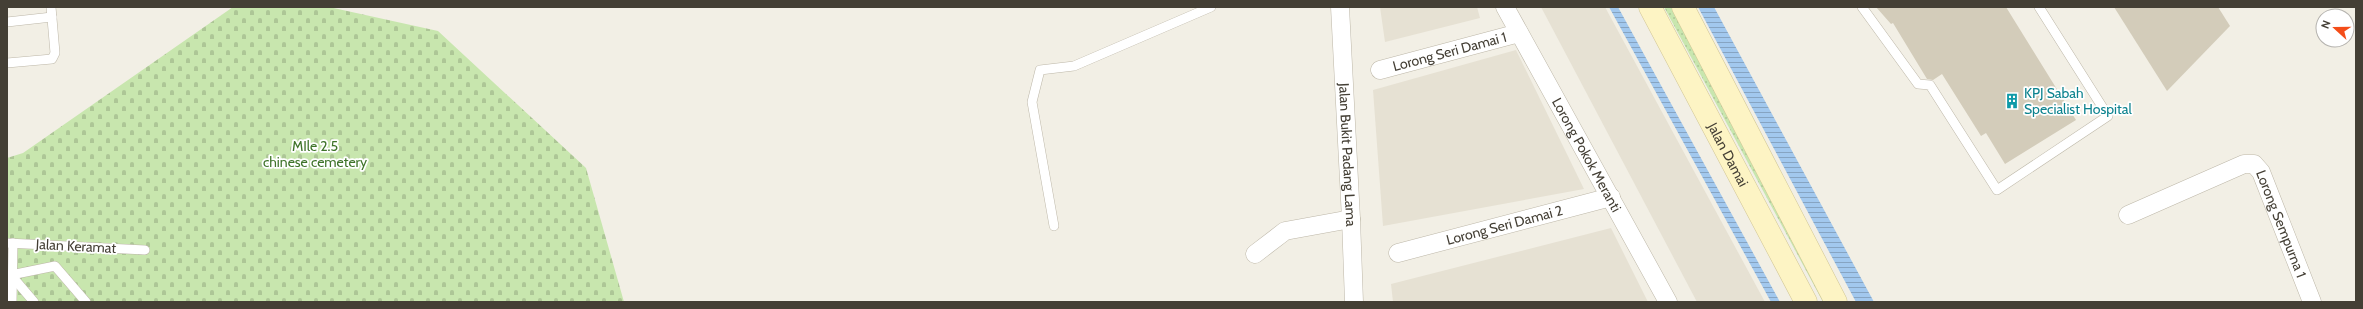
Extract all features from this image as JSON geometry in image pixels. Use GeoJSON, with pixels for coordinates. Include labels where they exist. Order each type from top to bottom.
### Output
{"type":"FeatureCollection","features":[{"type":"Feature","properties":{"kind":"main road","name":"Jalan Damai"},"geometry":{"type":"LineString","coordinates":[[1650,7],[1806,302]]}},
{"type":"Feature","properties":{"kind":"main road","name":"Jalan Damai"},"geometry":{"type":"LineString","coordinates":[[1682,7],[1836,302]]}},
{"type":"Feature","properties":{"kind":"street","name":"Jalan Bukit Padang Lama"},"geometry":{"type":"LineString","coordinates":[[1340,7],[1352,219],[1354,302]]}},
{"type":"Feature","properties":{"kind":"street","name":"Lorong Pokok Meranti"},"geometry":{"type":"LineString","coordinates":[[1505,7],[1668,302]]}},
{"type":"Feature","properties":{"kind":"street","name":"Lorong Seri Damai 1"},"geometry":{"type":"LineString","coordinates":[[1380,70],[1519,33]]}},
{"type":"Feature","properties":{"kind":"street","name":"Lorong Sempurna 1"},"geometry":{"type":"LineString","coordinates":[[2128,215],[2244,164],[2254,164],[2261,172],[2312,302]]}},
{"type":"Feature","properties":{"kind":"street","name":"Lorong Seri Damai 2"},"geometry":{"type":"LineString","coordinates":[[1398,253],[1611,197]]}},
{"type":"Feature","properties":{"kind":"street"},"geometry":{"type":"LineString","coordinates":[[1255,254],[1285,231],[1352,219]]}},
{"type":"Feature","properties":{"kind":"lane"},"geometry":{"type":"LineString","coordinates":[[7,63],[52,59],[55,53],[51,7]]}},
{"type":"Feature","properties":{"kind":"lane"},"geometry":{"type":"LineString","coordinates":[[1054,226],[1032,102],[1040,70],[1074,66],[1211,7]]}},
{"type":"Feature","properties":{"kind":"lane"},"geometry":{"type":"LineString","coordinates":[[1862,7],[1918,84],[1930,85],[1997,190],[2108,116],[2039,7]]}},
{"type":"Feature","properties":{"kind":"lane"},"geometry":{"type":"LineString","coordinates":[[7,22],[52,17]]}},
{"type":"Feature","properties":{"kind":"lane"},"geometry":{"type":"LineString","coordinates":[[10,243],[12,302]]}},
{"type":"Feature","properties":{"kind":"lane","name":"Jalan Keramat"},"geometry":{"type":"LineString","coordinates":[[10,243],[145,250]]}},
{"type":"Feature","properties":{"kind":"lane"},"geometry":{"type":"LineString","coordinates":[[11,275],[55,266],[86,302]]}},
{"type":"Feature","properties":{"kind":"lane"},"geometry":{"type":"LineString","coordinates":[[11,275],[34,302]]}},
{"type":"Feature","properties":{"kind":"shaded area"},"geometry":{"type":"Polygon","coordinates":[[[1380,7],[1477,7],[1480,18],[1385,42],[1380,7]]]}},
{"type":"Feature","properties":{"kind":"shaded area"},"geometry":{"type":"Polygon","coordinates":[[[1541,7],[1605,7],[1765,302],[1697,302],[1541,7]]]}},
{"type":"Feature","properties":{"kind":"shaded area"},"geometry":{"type":"Polygon","coordinates":[[[1516,50],[1584,189],[1383,226],[1373,90],[1516,50]]]}},
{"type":"Feature","properties":{"kind":"shaded area"},"geometry":{"type":"Polygon","coordinates":[[[1611,228],[1648,302],[1393,302],[1391,284],[1611,228]]]}},
{"type":"Feature","properties":{"kind":"green space","name":"MIle 2.5 chinese cemetery"},"geometry":{"type":"Polygon","coordinates":[[[233,7],[329,7],[438,31],[586,168],[624,302],[7,302],[7,158],[23,153],[233,7]]]}},
{"type":"Feature","properties":{"kind":"green space"},"geometry":{"type":"Polygon","coordinates":[[[1664,7],[1672,7],[1831,302],[1823,302],[1664,7]]]}},
{"type":"Feature","properties":{"kind":"water"},"geometry":{"type":"Polygon","coordinates":[[[1609,7],[1618,7],[1780,302],[1771,302],[1609,7]]]}},
{"type":"Feature","properties":{"kind":"water"},"geometry":{"type":"Polygon","coordinates":[[[1698,7],[1714,7],[1874,302],[1856,302],[1698,7]]]}},
{"type":"Feature","properties":{"kind":"building","name":"KPJ Sabah Specialist Hospital"},"geometry":{"type":"Polygon","coordinates":[[[1876,7],[2006,7],[2076,120],[2005,164],[1986,133],[1981,136],[1942,74],[1933,80],[1927,79],[1893,23],[1891,24],[1876,7]]]}},
{"type":"Feature","properties":{"kind":"building"},"geometry":{"type":"Polygon","coordinates":[[[2114,7],[2218,7],[2230,26],[2167,91],[2114,7]]]}},
{"type":"Feature","properties":{"kind":"place","name":"KPJ Sabah Specialist Hospital"},"geometry":{"type":"Point","coordinates":[2012,101]}}]}
